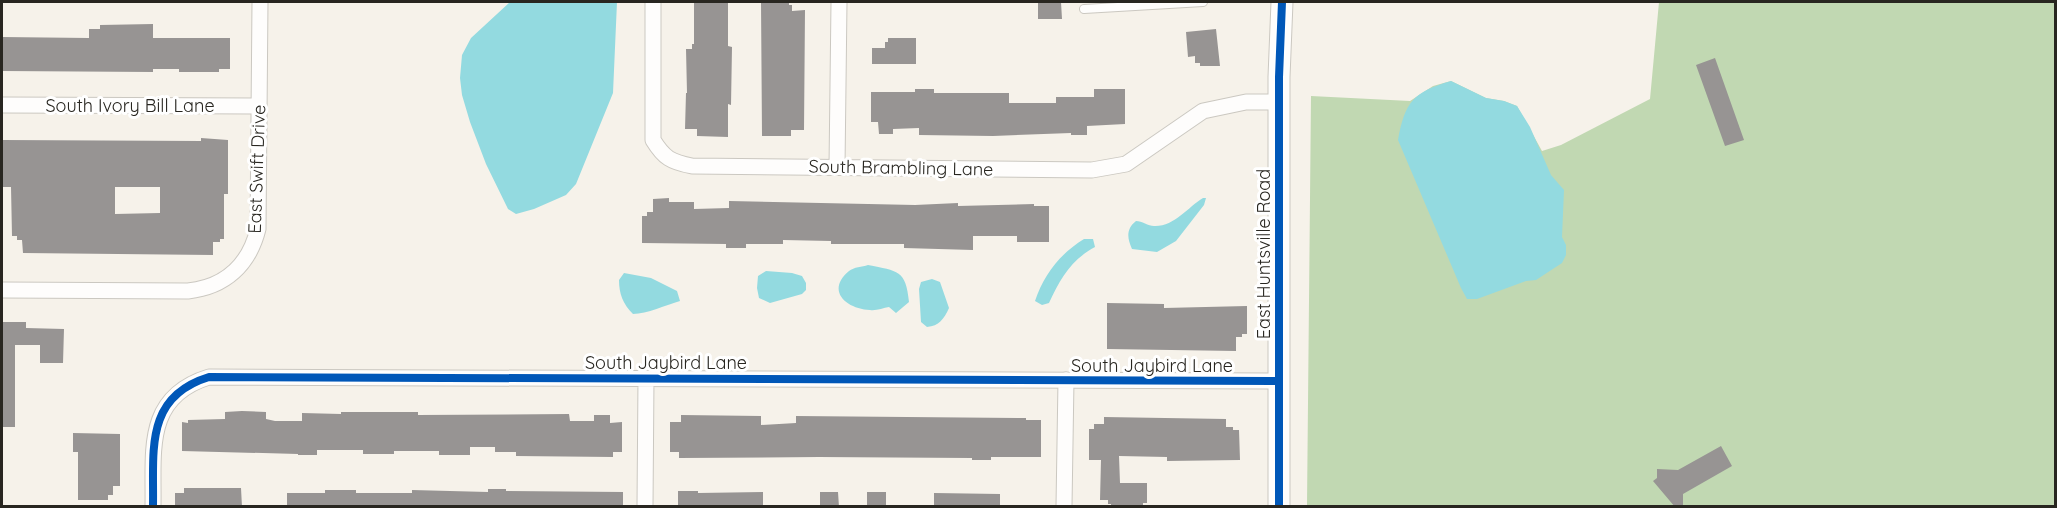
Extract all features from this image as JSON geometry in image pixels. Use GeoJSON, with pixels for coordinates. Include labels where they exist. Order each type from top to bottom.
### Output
{"type":"FeatureCollection","features":[{"type":"Feature","properties":{"kind":"main road","name":"East Huntsville Road"},"geometry":{"type":"LineString","coordinates":[[1279,507],[1279,102],[1282,2]]}},
{"type":"Feature","properties":{"kind":"street","name":"East Swift Drive"},"geometry":{"type":"LineString","coordinates":[[2,290],[188,291],[209,287],[229,277],[245,261],[258,229],[260,2]]}},
{"type":"Feature","properties":{"kind":"street","name":"South Brambling Lane"},"geometry":{"type":"LineString","coordinates":[[653,2],[653,140],[662,153],[674,163],[692,166],[1092,170],[1126,164],[1203,111],[1246,102],[1279,102]]}},
{"type":"Feature","properties":{"kind":"street"},"geometry":{"type":"LineString","coordinates":[[837,167],[839,2]]}},
{"type":"Feature","properties":{"kind":"street","name":"South Ivory Bill Lane"},"geometry":{"type":"LineString","coordinates":[[2,105],[260,106]]}},
{"type":"Feature","properties":{"kind":"street","name":"South Jaybird Lane"},"geometry":{"type":"LineString","coordinates":[[153,507],[154,444],[160,417],[170,400],[184,387],[209,377],[1279,381]]}},
{"type":"Feature","properties":{"kind":"street"},"geometry":{"type":"LineString","coordinates":[[645,507],[646,378]]}},
{"type":"Feature","properties":{"kind":"street"},"geometry":{"type":"LineString","coordinates":[[1064,507],[1066,380]]}},
{"type":"Feature","properties":{"kind":"lane"},"geometry":{"type":"LineString","coordinates":[[1084,9],[1203,2]]}},
{"type":"Feature","properties":{"kind":"green space"},"geometry":{"type":"Polygon","coordinates":[[[1659,2],[2055,2],[2055,506],[1307,506],[1311,96],[1410,101],[1433,86],[1451,81],[1486,98],[1517,106],[1542,151],[1561,145],[1650,99],[1659,2]]]}},
{"type":"Feature","properties":{"kind":"water"},"geometry":{"type":"Polygon","coordinates":[[[510,2],[617,2],[613,93],[576,184],[566,195],[516,214],[508,209],[486,164],[470,122],[462,95],[460,78],[462,55],[471,38],[510,2]]]}},
{"type":"Feature","properties":{"kind":"water"},"geometry":{"type":"Polygon","coordinates":[[[1451,81],[1486,98],[1517,106],[1530,127],[1551,175],[1564,190],[1562,237],[1566,245],[1566,255],[1562,263],[1536,280],[1526,281],[1477,299],[1467,299],[1461,288],[1398,140],[1404,116],[1413,100],[1419,94],[1451,81]]]}},
{"type":"Feature","properties":{"kind":"water"},"geometry":{"type":"Polygon","coordinates":[[[1206,198],[1204,205],[1176,241],[1157,252],[1132,249],[1128,234],[1130,227],[1136,221],[1154,226],[1168,223],[1206,198]]]}},
{"type":"Feature","properties":{"kind":"water"},"geometry":{"type":"Polygon","coordinates":[[[1084,239],[1093,239],[1095,247],[1079,258],[1067,271],[1049,303],[1042,305],[1035,301],[1054,265],[1084,239]]]}},
{"type":"Feature","properties":{"kind":"water"},"geometry":{"type":"Polygon","coordinates":[[[868,265],[893,271],[903,278],[909,302],[896,313],[889,307],[875,310],[862,309],[842,298],[839,285],[842,278],[851,270],[868,265]]]}},
{"type":"Feature","properties":{"kind":"water"},"geometry":{"type":"Polygon","coordinates":[[[766,271],[802,276],[806,283],[806,290],[802,294],[770,303],[759,298],[758,276],[766,271]]]}},
{"type":"Feature","properties":{"kind":"water"},"geometry":{"type":"Polygon","coordinates":[[[624,273],[651,278],[677,291],[680,301],[633,314],[624,303],[620,290],[619,280],[624,273]]]}},
{"type":"Feature","properties":{"kind":"water"},"geometry":{"type":"Polygon","coordinates":[[[932,279],[940,282],[949,308],[941,321],[927,327],[921,322],[919,289],[921,282],[932,279]]]}},
{"type":"Feature","properties":{"kind":"building"},"geometry":{"type":"Polygon","coordinates":[[[694,2],[728,2],[728,46],[732,47],[728,137],[697,136],[697,129],[685,129],[686,49],[692,49],[692,44],[694,44],[694,2]]]}},
{"type":"Feature","properties":{"kind":"building"},"geometry":{"type":"Polygon","coordinates":[[[761,2],[789,2],[789,5],[792,5],[792,11],[805,10],[804,130],[791,130],[791,136],[762,136],[761,2]]]}},
{"type":"Feature","properties":{"kind":"building"},"geometry":{"type":"Polygon","coordinates":[[[1038,2],[1061,2],[1062,19],[1038,19],[1038,2]]]}},
{"type":"Feature","properties":{"kind":"building"},"geometry":{"type":"Polygon","coordinates":[[[153,24],[153,38],[230,38],[230,69],[219,69],[219,72],[179,72],[179,69],[153,69],[153,72],[2,71],[2,37],[89,38],[89,29],[100,29],[100,25],[153,24]]]}},
{"type":"Feature","properties":{"kind":"building"},"geometry":{"type":"Polygon","coordinates":[[[1216,29],[1220,66],[1200,66],[1200,63],[1195,63],[1195,56],[1188,57],[1186,32],[1216,29]]]}},
{"type":"Feature","properties":{"kind":"building"},"geometry":{"type":"Polygon","coordinates":[[[888,38],[916,38],[916,64],[872,64],[872,48],[885,48],[888,38]]]}},
{"type":"Feature","properties":{"kind":"building"},"geometry":{"type":"Polygon","coordinates":[[[1715,58],[1744,140],[1725,146],[1696,65],[1715,58]]]}},
{"type":"Feature","properties":{"kind":"building"},"geometry":{"type":"Polygon","coordinates":[[[915,89],[934,89],[934,93],[1009,93],[1009,103],[1056,103],[1056,97],[1094,97],[1094,89],[1125,89],[1125,124],[1087,126],[1087,135],[1071,135],[1071,133],[993,136],[919,135],[919,128],[893,129],[893,134],[879,134],[878,122],[871,122],[871,92],[915,92],[915,89]]]}},
{"type":"Feature","properties":{"kind":"building"},"geometry":{"type":"Polygon","coordinates":[[[201,138],[228,140],[228,194],[224,194],[224,239],[220,239],[220,242],[213,242],[213,255],[23,253],[22,240],[17,240],[17,236],[12,236],[11,187],[2,187],[2,140],[201,141],[201,138]],[[115,187],[115,214],[160,213],[160,187],[115,187]]]}},
{"type":"Feature","properties":{"kind":"building"},"geometry":{"type":"Polygon","coordinates":[[[669,198],[669,202],[694,202],[694,209],[729,208],[729,201],[915,205],[958,203],[958,206],[1034,204],[1034,206],[1049,206],[1049,242],[1017,242],[1017,236],[973,236],[973,250],[904,248],[904,244],[831,244],[831,241],[783,240],[783,244],[746,244],[746,248],[726,248],[726,244],[642,243],[642,216],[647,216],[647,212],[653,212],[653,199],[669,198]]]}},
{"type":"Feature","properties":{"kind":"building"},"geometry":{"type":"Polygon","coordinates":[[[1107,303],[1164,304],[1164,308],[1247,306],[1247,334],[1236,337],[1236,351],[1107,349],[1107,303]]]}},
{"type":"Feature","properties":{"kind":"building"},"geometry":{"type":"Polygon","coordinates":[[[2,322],[26,322],[26,328],[64,329],[63,363],[40,363],[40,345],[15,345],[15,427],[2,427],[2,322]]]}},
{"type":"Feature","properties":{"kind":"building"},"geometry":{"type":"Polygon","coordinates":[[[225,412],[266,412],[266,419],[275,421],[302,421],[302,413],[341,414],[341,412],[418,412],[418,415],[569,414],[570,421],[594,421],[594,415],[610,415],[610,423],[622,422],[622,452],[613,452],[613,457],[516,456],[516,452],[495,452],[495,447],[470,447],[470,455],[439,455],[439,451],[363,454],[363,450],[317,450],[317,455],[298,455],[182,451],[182,422],[225,419],[225,412]]]}},
{"type":"Feature","properties":{"kind":"building"},"geometry":{"type":"Polygon","coordinates":[[[681,415],[761,416],[761,425],[796,423],[796,416],[1026,418],[1026,420],[1041,420],[1041,457],[991,457],[991,460],[819,457],[679,458],[679,452],[670,452],[670,422],[681,422],[681,415]]]}},
{"type":"Feature","properties":{"kind":"building"},"geometry":{"type":"Polygon","coordinates":[[[1104,417],[1226,419],[1226,427],[1239,430],[1240,460],[1167,461],[1167,457],[1119,456],[1120,483],[1147,483],[1147,503],[1143,503],[1143,507],[1111,507],[1108,500],[1100,500],[1101,460],[1089,460],[1089,429],[1094,429],[1094,424],[1104,424],[1104,417]]]}},
{"type":"Feature","properties":{"kind":"building"},"geometry":{"type":"Polygon","coordinates":[[[73,433],[120,434],[120,486],[113,486],[113,495],[108,495],[108,500],[78,500],[78,452],[73,452],[73,433]]]}},
{"type":"Feature","properties":{"kind":"building"},"geometry":{"type":"Polygon","coordinates":[[[1721,446],[1732,466],[1683,494],[1683,507],[1675,507],[1653,481],[1657,478],[1657,469],[1678,470],[1721,446]]]}},
{"type":"Feature","properties":{"kind":"building"},"geometry":{"type":"Polygon","coordinates":[[[184,488],[241,488],[242,507],[175,507],[175,493],[184,493],[184,488]]]}},
{"type":"Feature","properties":{"kind":"building"},"geometry":{"type":"Polygon","coordinates":[[[488,489],[623,492],[623,507],[287,507],[287,493],[325,493],[325,490],[356,490],[356,493],[412,493],[412,490],[488,492],[488,489]]]}},
{"type":"Feature","properties":{"kind":"building"},"geometry":{"type":"Polygon","coordinates":[[[678,491],[763,492],[763,507],[678,507],[678,491]]]}},
{"type":"Feature","properties":{"kind":"building"},"geometry":{"type":"Polygon","coordinates":[[[820,492],[838,492],[839,507],[820,507],[820,492]]]}},
{"type":"Feature","properties":{"kind":"building"},"geometry":{"type":"Polygon","coordinates":[[[867,492],[886,492],[886,507],[867,507],[867,492]]]}},
{"type":"Feature","properties":{"kind":"building"},"geometry":{"type":"Polygon","coordinates":[[[934,493],[1000,494],[1000,507],[934,507],[934,493]]]}},
{"type":"Feature","properties":{"kind":"cycle path"},"geometry":{"type":"LineString","coordinates":[[1279,506],[1279,77],[1282,2]]}},
{"type":"Feature","properties":{"kind":"cycle path"},"geometry":{"type":"LineString","coordinates":[[153,506],[154,446],[163,412],[173,398],[188,386],[209,377],[1279,381]]}}]}
